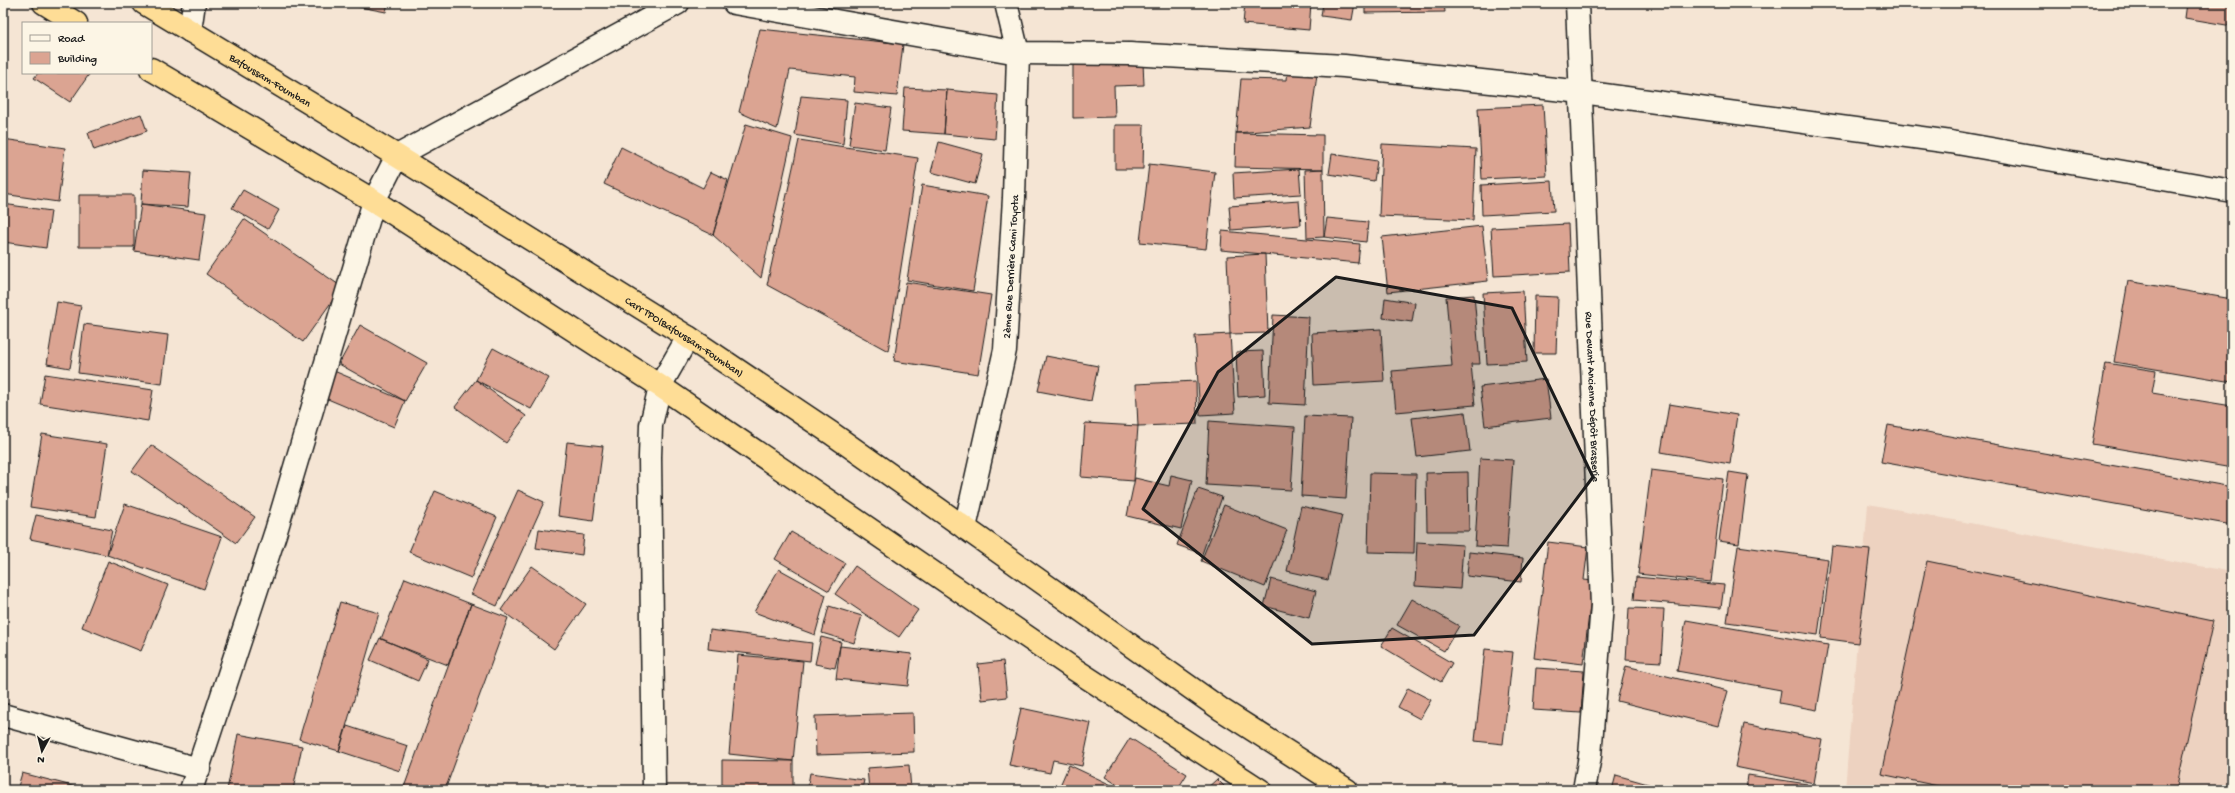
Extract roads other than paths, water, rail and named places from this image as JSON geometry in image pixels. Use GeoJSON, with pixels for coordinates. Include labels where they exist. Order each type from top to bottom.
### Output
{"type":"FeatureCollection","features":[{"type":"Feature","properties":{"kind":"highway"},"geometry":{"type":"LineString","coordinates":[[44,3],[74,22]]}},
{"type":"Feature","properties":{"kind":"highway","name":"Bafoussam-Foumban"},"geometry":{"type":"LineString","coordinates":[[144,3],[397,156]]}},
{"type":"Feature","properties":{"kind":"highway"},"geometry":{"type":"LineString","coordinates":[[152,70],[374,201],[660,386],[1074,669],[1260,790]]}},
{"type":"Feature","properties":{"kind":"highway","name":"Carr TPO(Bafoussam-Foumban)"},"geometry":{"type":"LineString","coordinates":[[397,156],[688,337],[831,433],[1222,710],[1347,790]]}},
{"type":"Feature","properties":{"kind":"street"},"geometry":{"type":"LineString","coordinates":[[190,31],[194,3]]}},
{"type":"Feature","properties":{"kind":"street"},"geometry":{"type":"LineString","coordinates":[[191,790],[276,531],[374,201],[397,156],[678,3]]}},
{"type":"Feature","properties":{"kind":"street"},"geometry":{"type":"LineString","coordinates":[[734,3],[1018,53],[1130,54],[1344,66],[1582,92],[1951,142],[2232,191]]}},
{"type":"Feature","properties":{"kind":"street","name":"2ème Rue Derrière Cami Toyota"},"geometry":{"type":"LineString","coordinates":[[965,528],[1005,350],[1014,198],[1018,53],[1006,3]]}},
{"type":"Feature","properties":{"kind":"street","name":"Rue Devant Ancienne Dépôt Brasserie"},"geometry":{"type":"LineString","coordinates":[[1577,3],[1582,92],[1602,605],[1590,756],[1584,790]]}},
{"type":"Feature","properties":{"kind":"street"},"geometry":{"type":"LineString","coordinates":[[654,790],[650,457],[651,425],[660,386],[688,337]]}},
{"type":"Feature","properties":{"kind":"street"},"geometry":{"type":"LineString","coordinates":[[3,715],[199,769]]}}]}
